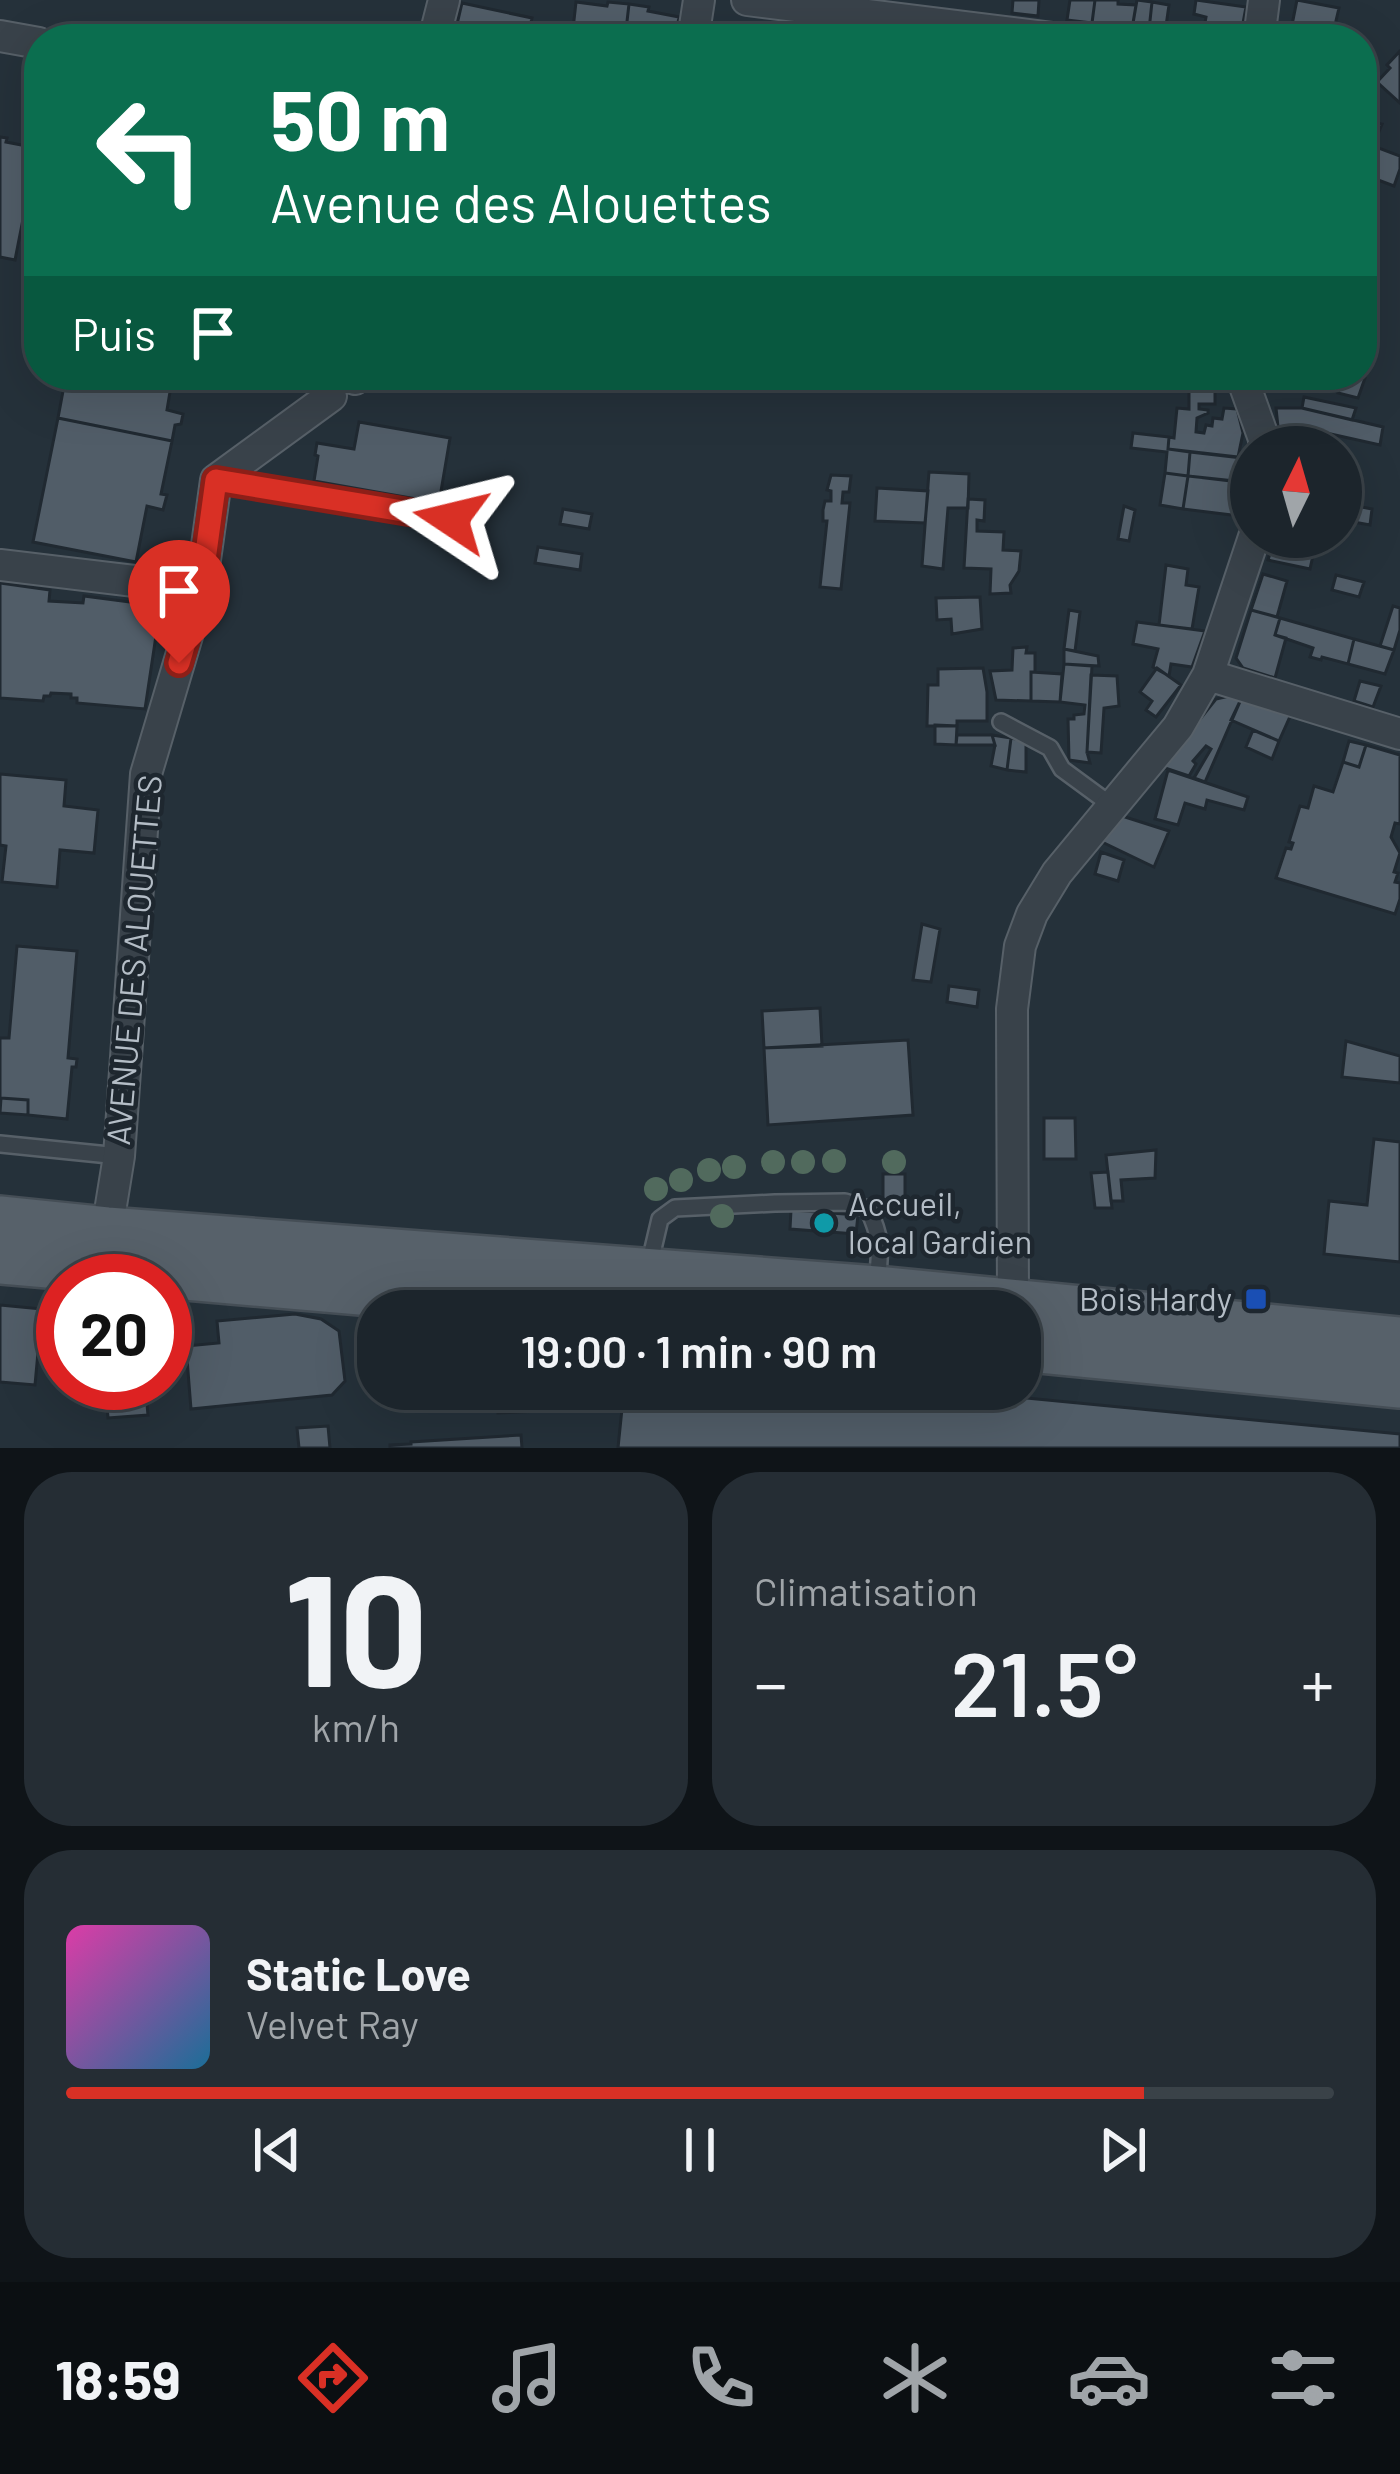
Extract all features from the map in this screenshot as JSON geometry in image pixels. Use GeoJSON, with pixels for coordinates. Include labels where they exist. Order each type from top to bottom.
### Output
{"type":"FeatureCollection","features":[{"type":"Feature","properties":{"kind":"main road"},"geometry":{"type":"LineString","coordinates":[[0,1219],[886,1290]]}},
{"type":"Feature","properties":{"kind":"main road"},"geometry":{"type":"LineString","coordinates":[[0,1261],[357,1292]]}},
{"type":"Feature","properties":{"kind":"main road"},"geometry":{"type":"LineString","coordinates":[[1041,1306],[1400,1340]]}},
{"type":"Feature","properties":{"kind":"main road"},"geometry":{"type":"LineString","coordinates":[[1041,1350],[1400,1385]]}},
{"type":"Feature","properties":{"kind":"street"},"geometry":{"type":"LineString","coordinates":[[747,0],[940,24]]}},
{"type":"Feature","properties":{"kind":"street"},"geometry":{"type":"LineString","coordinates":[[216,480],[339,390]]}},
{"type":"Feature","properties":{"kind":"street"},"geometry":{"type":"LineString","coordinates":[[1246,390],[1259,426]]}},
{"type":"Feature","properties":{"kind":"street","name":"AVENUE DES ALOUETTES"},"geometry":{"type":"LineString","coordinates":[[107,1230],[118,1156],[146,774],[201,589],[216,480]]}},
{"type":"Feature","properties":{"kind":"street"},"geometry":{"type":"LineString","coordinates":[[1013,1290],[1012,1009],[1020,946],[1031,914],[1057,873],[1178,728],[1208,675],[1247,558]]}},
{"type":"Feature","properties":{"kind":"street"},"geometry":{"type":"LineString","coordinates":[[0,565],[201,589]]}},
{"type":"Feature","properties":{"kind":"street"},"geometry":{"type":"LineString","coordinates":[[1208,675],[1400,734]]}},
{"type":"Feature","properties":{"kind":"lane"},"geometry":{"type":"LineString","coordinates":[[216,480],[451,519]]}},
{"type":"Feature","properties":{"kind":"lane"},"geometry":{"type":"LineString","coordinates":[[1001,722],[1050,748],[1062,769],[1111,805]]}},
{"type":"Feature","properties":{"kind":"lane"},"geometry":{"type":"LineString","coordinates":[[0,1144],[118,1156]]}},
{"type":"Feature","properties":{"kind":"lane"},"geometry":{"type":"LineString","coordinates":[[647,1272],[660,1219],[675,1208],[845,1202],[868,1209],[875,1224],[881,1241],[876,1289]]}},
{"type":"Feature","properties":{"kind":"building"},"geometry":{"type":"Polygon","coordinates":[[[1013,0],[1039,0],[1038,16],[1012,13],[1013,0]]]}},
{"type":"Feature","properties":{"kind":"building"},"geometry":{"type":"Polygon","coordinates":[[[1070,0],[1095,0],[1092,23],[1067,20],[1070,0]]]}},
{"type":"Feature","properties":{"kind":"building"},"geometry":{"type":"Polygon","coordinates":[[[1095,0],[1136,5],[1133,24],[1092,23],[1095,0]]]}},
{"type":"Feature","properties":{"kind":"building"},"geometry":{"type":"Polygon","coordinates":[[[1137,0],[1152,2],[1150,24],[1133,24],[1137,0]]]}},
{"type":"Feature","properties":{"kind":"building"},"geometry":{"type":"Polygon","coordinates":[[[1196,0],[1246,7],[1243,24],[1205,24],[1206,17],[1194,14],[1196,0]]]}},
{"type":"Feature","properties":{"kind":"building"},"geometry":{"type":"Polygon","coordinates":[[[1297,0],[1339,8],[1335,24],[1292,24],[1297,0]]]}},
{"type":"Feature","properties":{"kind":"building"},"geometry":{"type":"Polygon","coordinates":[[[576,2],[629,4],[627,24],[574,24],[576,2]]]}},
{"type":"Feature","properties":{"kind":"building"},"geometry":{"type":"Polygon","coordinates":[[[1152,2],[1169,5],[1166,24],[1150,24],[1152,2]]]}},
{"type":"Feature","properties":{"kind":"building"},"geometry":{"type":"Polygon","coordinates":[[[462,3],[532,18],[530,24],[457,24],[462,3]]]}},
{"type":"Feature","properties":{"kind":"building"},"geometry":{"type":"Polygon","coordinates":[[[629,4],[679,17],[678,24],[627,24],[629,4]]]}},
{"type":"Feature","properties":{"kind":"building"},"geometry":{"type":"Polygon","coordinates":[[[1400,51],[1400,103],[1377,82],[1400,51]]]}},
{"type":"Feature","properties":{"kind":"building"},"geometry":{"type":"Polygon","coordinates":[[[0,137],[24,145],[24,214],[15,260],[0,257],[0,137]]]}},
{"type":"Feature","properties":{"kind":"building"},"geometry":{"type":"Polygon","coordinates":[[[1377,147],[1400,156],[1394,186],[1377,180],[1377,147]]]}},
{"type":"Feature","properties":{"kind":"building"},"geometry":{"type":"Polygon","coordinates":[[[63,390],[170,390],[167,410],[183,414],[172,441],[58,418],[63,390]]]}},
{"type":"Feature","properties":{"kind":"building"},"geometry":{"type":"Polygon","coordinates":[[[1189,390],[1215,390],[1215,404],[1199,404],[1199,409],[1208,410],[1197,418],[1196,432],[1204,433],[1213,418],[1222,419],[1224,408],[1237,409],[1241,426],[1230,426],[1230,456],[1168,449],[1177,408],[1189,409],[1189,390]]]}},
{"type":"Feature","properties":{"kind":"building"},"geometry":{"type":"Polygon","coordinates":[[[1339,390],[1361,390],[1358,398],[1339,390]]]}},
{"type":"Feature","properties":{"kind":"building"},"geometry":{"type":"Polygon","coordinates":[[[1304,397],[1356,408],[1352,420],[1302,408],[1304,397]]]}},
{"type":"Feature","properties":{"kind":"building"},"geometry":{"type":"Polygon","coordinates":[[[1276,408],[1302,408],[1383,427],[1380,445],[1362,441],[1362,426],[1278,426],[1276,408]]]}},
{"type":"Feature","properties":{"kind":"building"},"geometry":{"type":"Polygon","coordinates":[[[58,418],[172,441],[161,494],[167,495],[163,510],[147,506],[136,562],[33,542],[58,418]]]}},
{"type":"Feature","properties":{"kind":"building"},"geometry":{"type":"Polygon","coordinates":[[[359,422],[450,438],[439,503],[314,481],[317,443],[354,449],[359,422]]]}},
{"type":"Feature","properties":{"kind":"building"},"geometry":{"type":"Polygon","coordinates":[[[1133,433],[1169,437],[1168,449],[1190,452],[1188,476],[1165,473],[1167,452],[1131,448],[1133,433]]]}},
{"type":"Feature","properties":{"kind":"building"},"geometry":{"type":"Polygon","coordinates":[[[1190,452],[1230,457],[1230,481],[1188,476],[1190,452]]]}},
{"type":"Feature","properties":{"kind":"building"},"geometry":{"type":"Polygon","coordinates":[[[929,472],[969,474],[968,508],[948,508],[943,569],[922,566],[929,472]]]}},
{"type":"Feature","properties":{"kind":"building"},"geometry":{"type":"Polygon","coordinates":[[[1165,473],[1188,476],[1183,509],[1160,505],[1165,473]]]}},
{"type":"Feature","properties":{"kind":"building"},"geometry":{"type":"Polygon","coordinates":[[[831,475],[851,476],[842,503],[850,503],[841,589],[820,587],[827,521],[823,521],[823,510],[825,501],[831,501],[827,490],[831,475]]]}},
{"type":"Feature","properties":{"kind":"building"},"geometry":{"type":"Polygon","coordinates":[[[1188,476],[1230,480],[1230,515],[1183,509],[1188,476]]]}},
{"type":"Feature","properties":{"kind":"building"},"geometry":{"type":"Polygon","coordinates":[[[877,488],[928,491],[925,523],[875,521],[877,488]]]}},
{"type":"Feature","properties":{"kind":"building"},"geometry":{"type":"Polygon","coordinates":[[[968,499],[985,500],[984,521],[977,520],[977,531],[1004,532],[1003,550],[1021,551],[1011,593],[990,594],[991,569],[964,568],[968,499]]]}},
{"type":"Feature","properties":{"kind":"building"},"geometry":{"type":"Polygon","coordinates":[[[1124,506],[1135,510],[1129,541],[1118,539],[1124,506]]]}},
{"type":"Feature","properties":{"kind":"building"},"geometry":{"type":"Polygon","coordinates":[[[1362,507],[1372,509],[1370,525],[1362,524],[1362,507]]]}},
{"type":"Feature","properties":{"kind":"building"},"geometry":{"type":"Polygon","coordinates":[[[563,509],[592,514],[589,529],[560,524],[563,509]]]}},
{"type":"Feature","properties":{"kind":"building"},"geometry":{"type":"Polygon","coordinates":[[[538,547],[582,554],[580,570],[535,563],[538,547]]]}},
{"type":"Feature","properties":{"kind":"building"},"geometry":{"type":"Polygon","coordinates":[[[1269,558],[1312,558],[1310,569],[1269,558]]]}},
{"type":"Feature","properties":{"kind":"building"},"geometry":{"type":"Polygon","coordinates":[[[1166,565],[1188,569],[1186,585],[1199,587],[1192,629],[1159,625],[1166,565]]]}},
{"type":"Feature","properties":{"kind":"building"},"geometry":{"type":"Polygon","coordinates":[[[1263,574],[1287,581],[1277,617],[1251,610],[1263,574]]]}},
{"type":"Feature","properties":{"kind":"building"},"geometry":{"type":"Polygon","coordinates":[[[1336,575],[1364,582],[1359,597],[1332,590],[1336,575]]]}},
{"type":"Feature","properties":{"kind":"building"},"geometry":{"type":"Polygon","coordinates":[[[0,583],[50,590],[49,601],[83,603],[84,596],[153,605],[157,629],[145,709],[77,703],[71,694],[51,693],[43,701],[0,698],[0,583]]]}},
{"type":"Feature","properties":{"kind":"building"},"geometry":{"type":"Polygon","coordinates":[[[980,597],[982,629],[952,634],[951,619],[937,620],[936,598],[980,597]]]}},
{"type":"Feature","properties":{"kind":"building"},"geometry":{"type":"Polygon","coordinates":[[[1393,606],[1400,608],[1394,650],[1380,646],[1393,606]]]}},
{"type":"Feature","properties":{"kind":"building"},"geometry":{"type":"Polygon","coordinates":[[[1069,610],[1080,612],[1075,651],[1064,649],[1069,610]]]}},
{"type":"Feature","properties":{"kind":"building"},"geometry":{"type":"Polygon","coordinates":[[[1251,610],[1280,618],[1275,635],[1286,638],[1275,678],[1243,668],[1236,658],[1251,610]]]}},
{"type":"Feature","properties":{"kind":"building"},"geometry":{"type":"Polygon","coordinates":[[[1280,618],[1354,639],[1348,664],[1310,657],[1313,648],[1275,635],[1280,618]]]}},
{"type":"Feature","properties":{"kind":"building"},"geometry":{"type":"Polygon","coordinates":[[[1137,622],[1205,631],[1192,667],[1171,664],[1169,676],[1153,667],[1158,649],[1133,644],[1137,622]]]}},
{"type":"Feature","properties":{"kind":"building"},"geometry":{"type":"Polygon","coordinates":[[[1354,639],[1394,650],[1385,674],[1348,664],[1354,639]]]}},
{"type":"Feature","properties":{"kind":"building"},"geometry":{"type":"Polygon","coordinates":[[[1027,647],[1026,653],[1035,653],[1031,701],[996,700],[990,671],[1012,670],[1013,648],[1027,647]]]}},
{"type":"Feature","properties":{"kind":"building"},"geometry":{"type":"Polygon","coordinates":[[[1064,649],[1098,656],[1099,666],[1064,664],[1064,649]]]}},
{"type":"Feature","properties":{"kind":"building"},"geometry":{"type":"Polygon","coordinates":[[[1064,664],[1092,666],[1090,763],[1069,760],[1068,719],[1084,714],[1085,705],[1060,702],[1064,664]]]}},
{"type":"Feature","properties":{"kind":"building"},"geometry":{"type":"Polygon","coordinates":[[[983,668],[987,721],[927,726],[928,685],[938,685],[938,669],[983,668]]]}},
{"type":"Feature","properties":{"kind":"building"},"geometry":{"type":"Polygon","coordinates":[[[1157,668],[1181,685],[1156,717],[1146,710],[1152,701],[1140,692],[1157,668]]]}},
{"type":"Feature","properties":{"kind":"building"},"geometry":{"type":"Polygon","coordinates":[[[1031,672],[1062,674],[1060,702],[1031,701],[1031,672]]]}},
{"type":"Feature","properties":{"kind":"building"},"geometry":{"type":"Polygon","coordinates":[[[1091,675],[1117,676],[1119,706],[1104,708],[1101,753],[1087,752],[1091,675]]]}},
{"type":"Feature","properties":{"kind":"building"},"geometry":{"type":"Polygon","coordinates":[[[1360,681],[1381,686],[1373,707],[1354,701],[1360,681]]]}},
{"type":"Feature","properties":{"kind":"building"},"geometry":{"type":"Polygon","coordinates":[[[1242,697],[1205,782],[1194,778],[1211,749],[1206,746],[1193,761],[1196,764],[1189,776],[1162,767],[1216,699],[1242,697]]]}},
{"type":"Feature","properties":{"kind":"building"},"geometry":{"type":"Polygon","coordinates":[[[1242,697],[1292,712],[1279,741],[1231,720],[1242,697]]]}},
{"type":"Feature","properties":{"kind":"building"},"geometry":{"type":"Polygon","coordinates":[[[935,725],[957,726],[956,745],[935,744],[935,725]]]}},
{"type":"Feature","properties":{"kind":"building"},"geometry":{"type":"Polygon","coordinates":[[[1253,730],[1279,741],[1272,759],[1246,747],[1253,730]]]}},
{"type":"Feature","properties":{"kind":"building"},"geometry":{"type":"Polygon","coordinates":[[[957,735],[992,735],[995,745],[956,745],[957,735]]]}},
{"type":"Feature","properties":{"kind":"building"},"geometry":{"type":"Polygon","coordinates":[[[992,735],[1011,738],[1007,770],[991,766],[992,735]]]}},
{"type":"Feature","properties":{"kind":"building"},"geometry":{"type":"Polygon","coordinates":[[[1011,738],[1026,741],[1026,772],[1007,770],[1011,738]]]}},
{"type":"Feature","properties":{"kind":"building"},"geometry":{"type":"Polygon","coordinates":[[[1349,741],[1366,745],[1359,767],[1343,762],[1349,741]]]}},
{"type":"Feature","properties":{"kind":"building"},"geometry":{"type":"Polygon","coordinates":[[[1366,745],[1400,755],[1400,824],[1395,823],[1391,837],[1400,853],[1394,872],[1398,873],[1395,882],[1400,883],[1395,914],[1276,878],[1286,848],[1291,849],[1293,843],[1289,842],[1300,806],[1308,808],[1314,786],[1333,792],[1343,762],[1359,767],[1366,745]]]}},
{"type":"Feature","properties":{"kind":"building"},"geometry":{"type":"Polygon","coordinates":[[[1168,770],[1248,797],[1244,810],[1207,800],[1205,809],[1185,803],[1178,825],[1155,819],[1168,770]]]}},
{"type":"Feature","properties":{"kind":"building"},"geometry":{"type":"Polygon","coordinates":[[[0,774],[66,780],[64,806],[98,810],[94,853],[60,850],[57,887],[2,882],[6,846],[0,845],[0,774]]]}},
{"type":"Feature","properties":{"kind":"building"},"geometry":{"type":"Polygon","coordinates":[[[1122,816],[1169,831],[1154,867],[1102,842],[1122,816]]]}},
{"type":"Feature","properties":{"kind":"building"},"geometry":{"type":"Polygon","coordinates":[[[1101,852],[1124,860],[1118,881],[1095,874],[1101,852]]]}},
{"type":"Feature","properties":{"kind":"building"},"geometry":{"type":"Polygon","coordinates":[[[922,924],[940,929],[931,982],[913,980],[922,924]]]}},
{"type":"Feature","properties":{"kind":"building"},"geometry":{"type":"Polygon","coordinates":[[[17,946],[77,951],[68,1058],[77,1059],[72,1067],[67,1119],[28,1115],[28,1100],[0,1098],[0,1038],[9,1038],[17,946]]]}},
{"type":"Feature","properties":{"kind":"building"},"geometry":{"type":"Polygon","coordinates":[[[949,986],[979,990],[977,1007],[947,1002],[949,986]]]}},
{"type":"Feature","properties":{"kind":"building"},"geometry":{"type":"Polygon","coordinates":[[[820,1008],[822,1046],[764,1048],[762,1011],[820,1008]]]}},
{"type":"Feature","properties":{"kind":"building"},"geometry":{"type":"Polygon","coordinates":[[[908,1040],[913,1115],[768,1125],[764,1048],[908,1040]]]}},
{"type":"Feature","properties":{"kind":"building"},"geometry":{"type":"Polygon","coordinates":[[[1346,1041],[1400,1056],[1400,1083],[1342,1077],[1346,1041]]]}},
{"type":"Feature","properties":{"kind":"building"},"geometry":{"type":"Polygon","coordinates":[[[1,1098],[28,1100],[28,1115],[0,1113],[1,1098]]]}},
{"type":"Feature","properties":{"kind":"building"},"geometry":{"type":"Polygon","coordinates":[[[1044,1118],[1075,1118],[1076,1159],[1044,1159],[1044,1118]]]}},
{"type":"Feature","properties":{"kind":"building"},"geometry":{"type":"Polygon","coordinates":[[[1374,1139],[1400,1142],[1400,1262],[1324,1254],[1329,1201],[1367,1205],[1374,1139]]]}},
{"type":"Feature","properties":{"kind":"building"},"geometry":{"type":"Polygon","coordinates":[[[1156,1150],[1155,1178],[1121,1180],[1123,1201],[1111,1201],[1106,1155],[1156,1150]]]}},
{"type":"Feature","properties":{"kind":"building"},"geometry":{"type":"Polygon","coordinates":[[[1108,1172],[1112,1208],[1095,1208],[1091,1173],[1108,1172]]]}},
{"type":"Feature","properties":{"kind":"building"},"geometry":{"type":"Polygon","coordinates":[[[883,1174],[905,1174],[905,1203],[883,1203],[883,1174]]]}},
{"type":"Feature","properties":{"kind":"building","name":"Accueil, local Gardien"},"geometry":{"type":"Polygon","coordinates":[[[791,1210],[858,1215],[856,1234],[790,1229],[791,1210]]]}},
{"type":"Feature","properties":{"kind":"building"},"geometry":{"type":"Polygon","coordinates":[[[0,1305],[36,1308],[35,1385],[0,1382],[0,1305]]]}},
{"type":"Feature","properties":{"kind":"building"},"geometry":{"type":"Polygon","coordinates":[[[295,1314],[321,1319],[339,1331],[345,1381],[332,1395],[192,1409],[192,1345],[219,1343],[217,1321],[295,1314]]]}},
{"type":"Feature","properties":{"kind":"building"},"geometry":{"type":"Polygon","coordinates":[[[1041,1399],[1400,1434],[1400,1448],[618,1448],[622,1410],[1041,1410],[1041,1399]]]}},
{"type":"Feature","properties":{"kind":"building"},"geometry":{"type":"Polygon","coordinates":[[[107,1410],[148,1410],[148,1415],[108,1418],[107,1410]]]}},
{"type":"Feature","properties":{"kind":"building"},"geometry":{"type":"Polygon","coordinates":[[[328,1426],[330,1448],[299,1448],[297,1428],[328,1426]]]}},
{"type":"Feature","properties":{"kind":"building"},"geometry":{"type":"Polygon","coordinates":[[[521,1435],[522,1448],[390,1448],[411,1442],[521,1435]]]}},
{"type":"Feature","properties":{"kind":"place","name":"Accueil, local Gardien"},"geometry":{"type":"Point","coordinates":[824,1223]}},
{"type":"Feature","properties":{"kind":"place","name":"Bois Hardy"},"geometry":{"type":"Point","coordinates":[1256,1299]}},
{"type":"Feature","properties":{"kind":"route"},"geometry":{"type":"LineString","coordinates":[[179,663],[201,589],[216,480],[451,519]]}}]}
